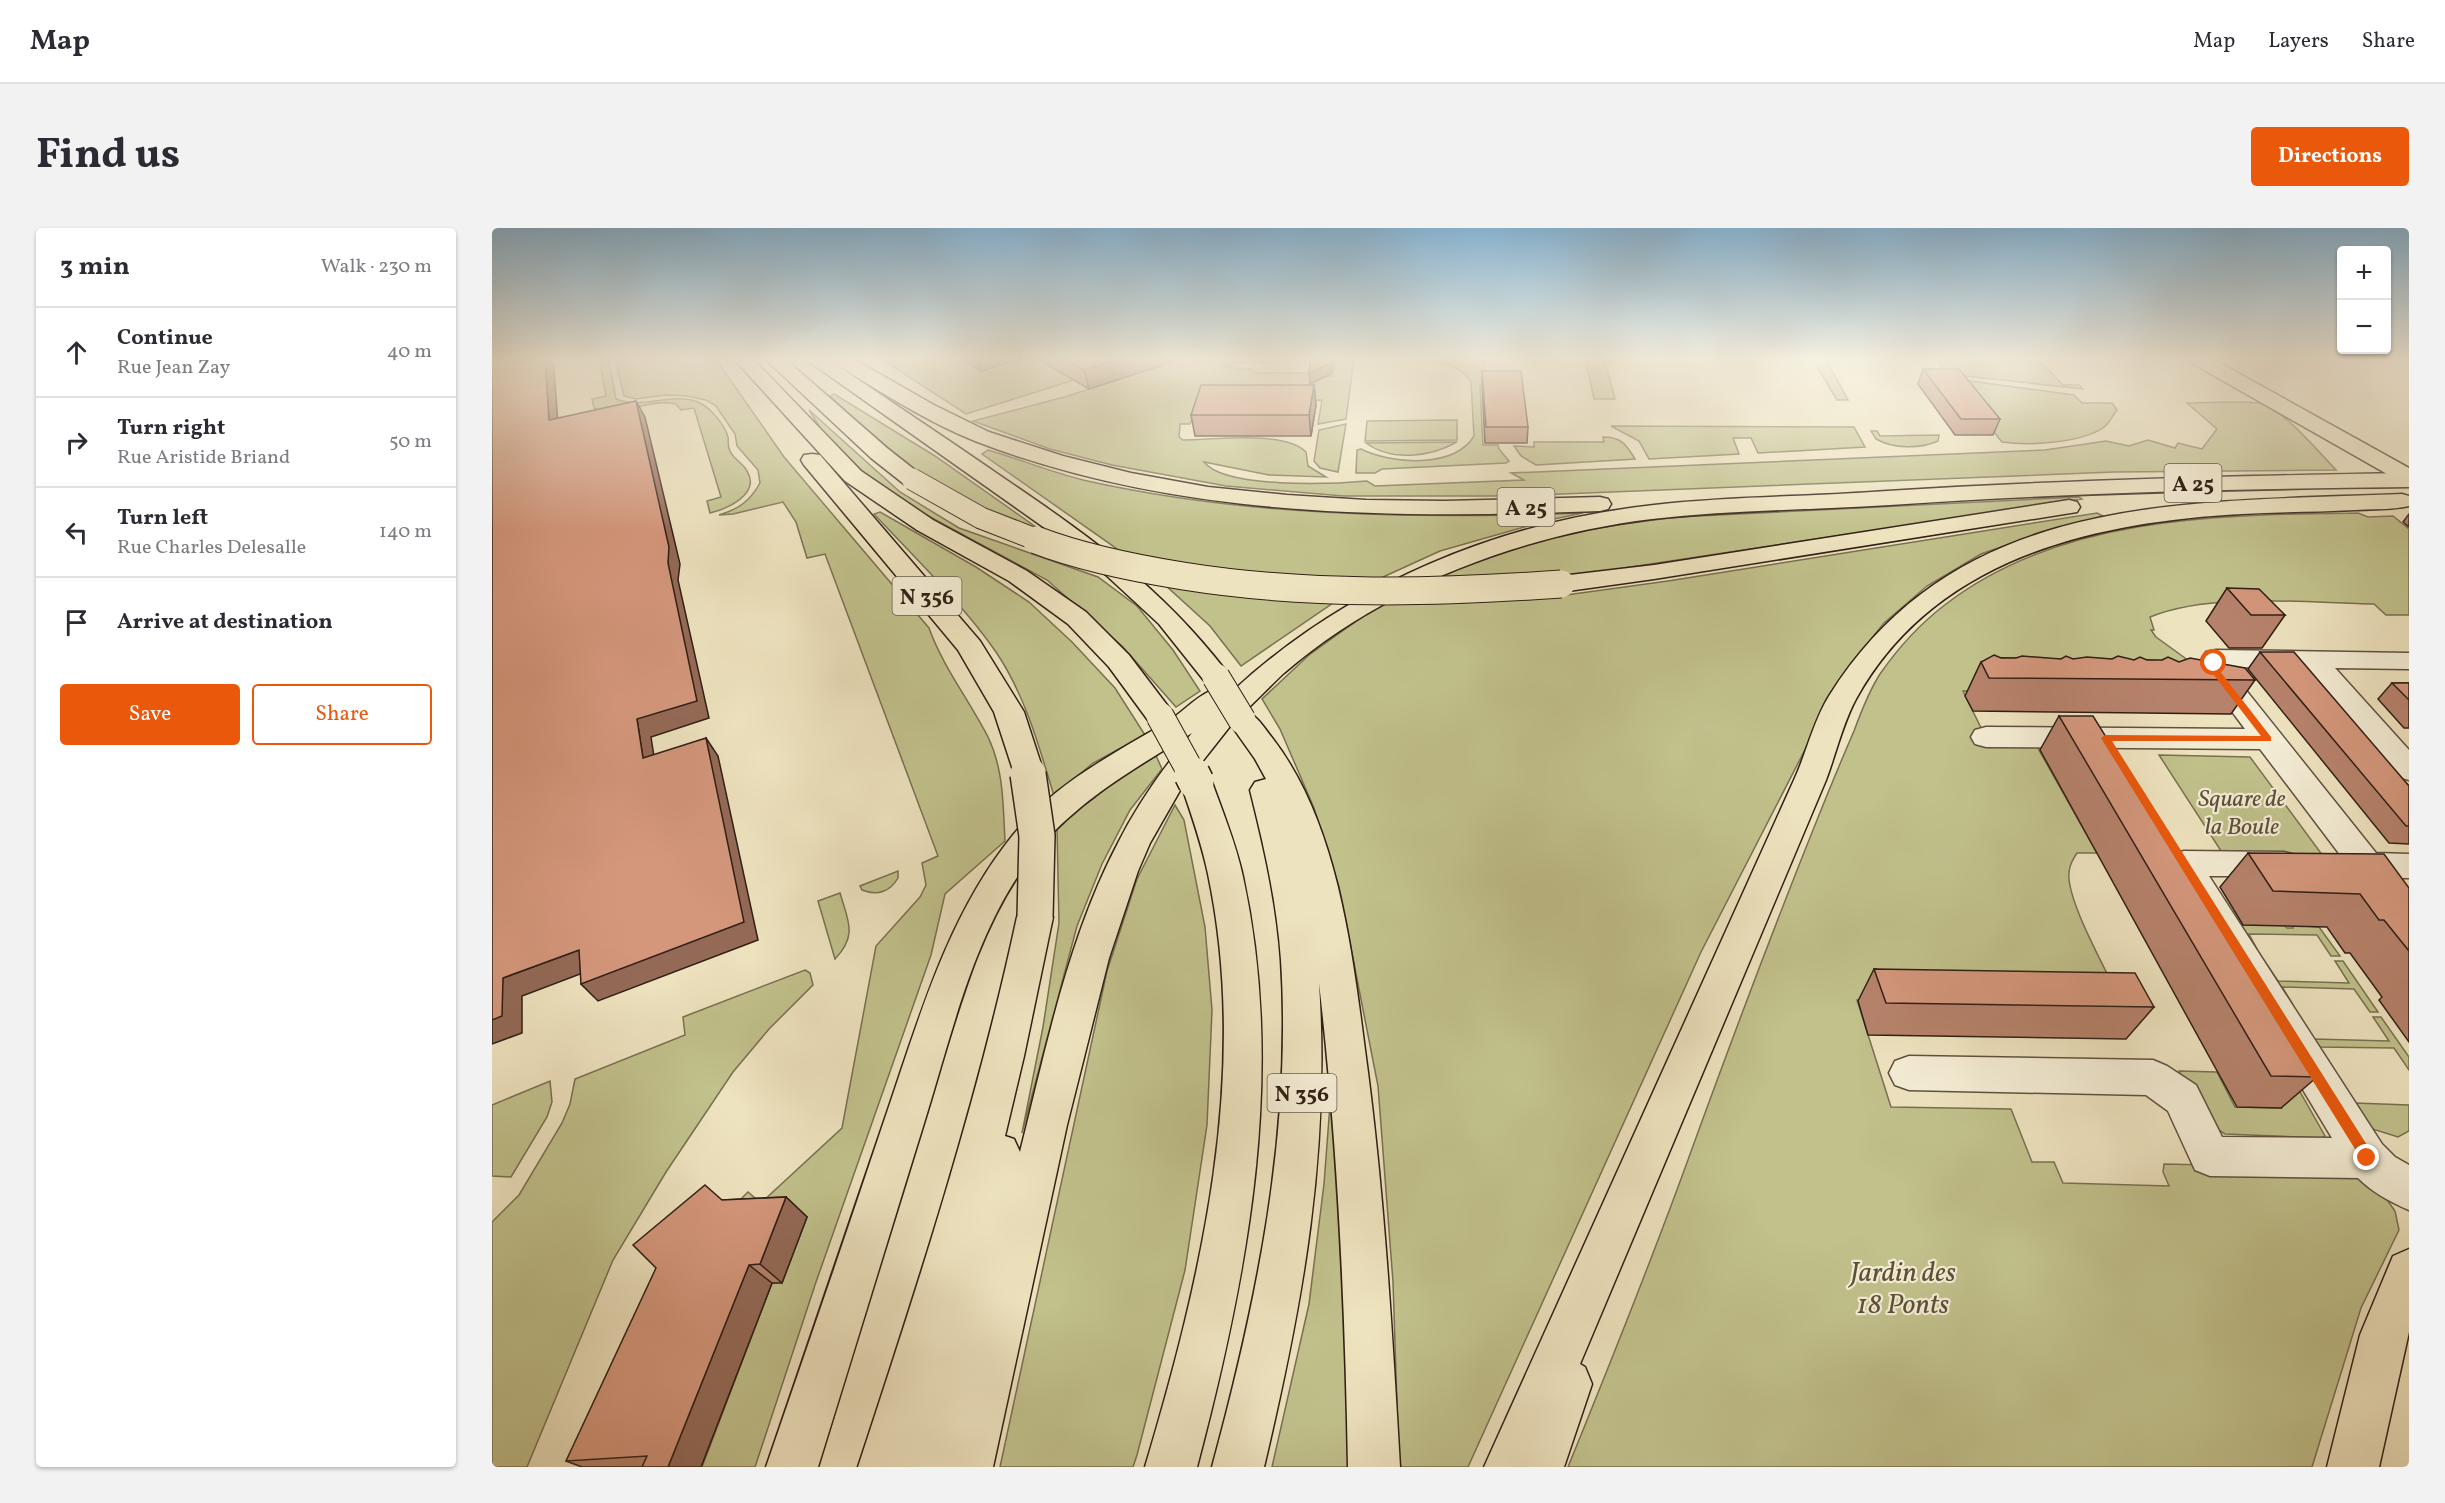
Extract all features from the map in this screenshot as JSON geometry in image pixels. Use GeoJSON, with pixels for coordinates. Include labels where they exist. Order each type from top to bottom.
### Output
{"type":"FeatureCollection","features":[{"type":"Feature","properties":{"kind":"main road","name":"N 356"},"geometry":{"type":"LineString","coordinates":[[792,416],[799,442],[825,478],[970,646],[1009,712],[1027,767],[1037,836],[1035,917],[1029,989],[1017,1070],[931,1467]]}},
{"type":"Feature","properties":{"kind":"main road"},"geometry":{"type":"LineString","coordinates":[[795,416],[835,459],[862,482],[914,518],[1018,576],[1077,618],[1126,670],[1160,716],[1196,782],[1218,847],[1233,912],[1241,998],[1241,1106],[1231,1198],[1215,1288],[1170,1467]]}},
{"type":"Feature","properties":{"kind":"main road","name":"A 25"},"geometry":{"type":"LineString","coordinates":[[838,416],[912,479],[960,509],[1031,539],[1119,563],[1180,575],[1263,586],[1390,593],[1467,591],[1561,584],[1654,572],[2085,505],[2197,498],[2409,500]]}},
{"type":"Feature","properties":{"kind":"main road","name":"N 356"},"geometry":{"type":"LineString","coordinates":[[898,416],[1053,522],[1116,569],[1157,605],[1186,636],[1216,677],[1242,720],[1277,826],[1288,874],[1299,948],[1305,1044],[1295,1179],[1284,1257],[1269,1339],[1238,1467]]}},
{"type":"Feature","properties":{"kind":"main road","name":"A 25"},"geometry":{"type":"LineString","coordinates":[[938,416],[1006,444],[1102,473],[1166,486],[1232,495],[1335,504],[1467,507],[2409,478]]}},
{"type":"Feature","properties":{"kind":"main road"},"geometry":{"type":"LineString","coordinates":[[2308,416],[2377,452],[2409,464]]}},
{"type":"Feature","properties":{"kind":"main road"},"geometry":{"type":"LineString","coordinates":[[2320,416],[2377,452],[2409,478]]}},
{"type":"Feature","properties":{"kind":"main road"},"geometry":{"type":"LineString","coordinates":[[967,1467],[1084,976],[1110,896],[1146,819],[1205,737],[1239,700],[1306,642],[1359,608],[1418,576],[1487,549],[1563,528],[1617,517],[1666,511],[1976,492]]}},
{"type":"Feature","properties":{"kind":"main road"},"geometry":{"type":"LineString","coordinates":[[1510,1467],[1684,1069],[1747,918],[1812,777],[1840,701],[1890,633],[1934,596],[1978,567],[2016,550],[2063,534],[2114,521],[2230,507],[2409,500]]}},
{"type":"Feature","properties":{"kind":"main road"},"geometry":{"type":"LineString","coordinates":[[792,1467],[939,1015],[966,940],[993,886],[1026,841],[1069,799],[1087,785],[1189,721],[1280,648],[1306,642]]}},
{"type":"Feature","properties":{"kind":"main road"},"geometry":{"type":"LineString","coordinates":[[1242,720],[1268,753],[1289,794],[1311,857],[1332,955],[1342,1017],[1360,1196],[1374,1467]]}},
{"type":"Feature","properties":{"kind":"main road"},"geometry":{"type":"LineString","coordinates":[[884,1467],[942,1281],[1000,1076],[1019,1002],[1035,917]]}},
{"type":"Feature","properties":{"kind":"main road"},"geometry":{"type":"LineString","coordinates":[[1538,1467],[1684,1069]]}},
{"type":"Feature","properties":{"kind":"main road"},"geometry":{"type":"LineString","coordinates":[[2353,1467],[2384,1335],[2409,1272]]}},
{"type":"Feature","properties":{"kind":"street"},"geometry":{"type":"LineString","coordinates":[[2409,661],[2216,658],[2214,663],[2215,670],[2409,920]]}},
{"type":"Feature","properties":{"kind":"street"},"geometry":{"type":"LineString","coordinates":[[2313,660],[2409,770]]}},
{"type":"Feature","properties":{"kind":"street"},"geometry":{"type":"LineString","coordinates":[[1986,737],[2114,752],[2268,739]]}},
{"type":"Feature","properties":{"kind":"street"},"geometry":{"type":"LineString","coordinates":[[2409,866],[2315,865],[2175,848],[2367,1158],[2380,1171],[2409,1189]]}},
{"type":"Feature","properties":{"kind":"street"},"geometry":{"type":"LineString","coordinates":[[1909,1073],[2153,1078],[2182,1098],[2210,1155],[2367,1158]]}},
{"type":"Feature","properties":{"kind":"green space"},"geometry":{"type":"Polygon","coordinates":[[[696,416],[715,416],[726,432],[732,454],[747,471],[750,479],[750,487],[740,499],[725,508],[710,513],[707,501],[721,497],[696,416]]]}},
{"type":"Feature","properties":{"kind":"green space"},"geometry":{"type":"Polygon","coordinates":[[[723,416],[755,416],[784,457],[929,628],[941,656],[988,737],[993,750],[1002,788],[1005,841],[945,894],[931,955],[816,1282],[755,1467],[702,1467],[772,1283],[782,1282],[807,1217],[732,1208],[748,1192],[761,1203],[842,1128],[876,946],[920,897],[926,885],[922,863],[938,856],[825,554],[807,558],[796,522],[783,502],[733,514],[719,515],[743,504],[760,483],[758,470],[737,446],[735,434],[723,416]]]}},
{"type":"Feature","properties":{"kind":"green space"},"geometry":{"type":"Polygon","coordinates":[[[813,416],[815,416],[900,492],[959,528],[1098,577],[1137,606],[1173,650],[1200,691],[1176,707],[1122,646],[1047,580],[884,492],[824,434],[813,416]]]}},
{"type":"Feature","properties":{"kind":"green space"},"geometry":{"type":"Polygon","coordinates":[[[851,416],[870,416],[935,456],[1046,534],[999,516],[939,487],[900,459],[851,416]]]}},
{"type":"Feature","properties":{"kind":"green space"},"geometry":{"type":"Polygon","coordinates":[[[993,416],[1194,416],[1190,424],[1180,424],[1179,437],[1183,440],[1248,438],[1282,441],[1296,445],[1306,452],[1308,466],[1326,477],[1269,475],[1204,462],[1216,471],[1256,481],[1330,483],[1367,481],[1375,486],[1524,480],[1511,473],[2045,450],[2106,441],[2129,446],[2148,440],[2175,448],[2178,443],[2202,449],[2217,429],[2202,416],[2283,416],[2336,470],[2114,472],[1511,496],[1343,496],[1226,486],[1112,465],[1050,449],[973,421],[993,416]]]}},
{"type":"Feature","properties":{"kind":"green space"},"geometry":{"type":"Polygon","coordinates":[[[1319,416],[1346,416],[1346,419],[1318,424],[1319,416]]]}},
{"type":"Feature","properties":{"kind":"green space"},"geometry":{"type":"Polygon","coordinates":[[[1473,416],[1482,416],[1483,445],[1498,445],[1509,461],[1506,463],[1382,469],[1375,473],[1356,473],[1357,450],[1361,449],[1388,458],[1421,461],[1452,454],[1465,447],[1474,436],[1473,416]]]}},
{"type":"Feature","properties":{"kind":"green space"},"geometry":{"type":"Polygon","coordinates":[[[1981,416],[2113,416],[2103,428],[2081,437],[2026,444],[2002,442],[1981,416]]]}},
{"type":"Feature","properties":{"kind":"green space"},"geometry":{"type":"Polygon","coordinates":[[[1457,420],[1457,440],[1365,441],[1367,421],[1457,420]]]}},
{"type":"Feature","properties":{"kind":"green space"},"geometry":{"type":"Polygon","coordinates":[[[1346,424],[1338,472],[1320,468],[1314,461],[1319,430],[1346,424]]]}},
{"type":"Feature","properties":{"kind":"green space"},"geometry":{"type":"Polygon","coordinates":[[[1611,426],[1854,427],[1865,447],[1758,453],[1751,438],[1733,438],[1739,454],[1649,459],[1639,441],[1611,426]]]}},
{"type":"Feature","properties":{"kind":"green space"},"geometry":{"type":"Polygon","coordinates":[[[1871,431],[1877,431],[1880,436],[1939,435],[1938,441],[1931,444],[1907,447],[1890,445],[1876,439],[1871,431]]]}},
{"type":"Feature","properties":{"kind":"green space"},"geometry":{"type":"Polygon","coordinates":[[[1603,437],[1614,438],[1622,442],[1635,459],[1536,465],[1521,456],[1514,446],[1534,447],[1534,442],[1604,442],[1603,437]]]}},
{"type":"Feature","properties":{"kind":"green space"},"geometry":{"type":"Polygon","coordinates":[[[1457,442],[1435,451],[1411,455],[1387,453],[1366,443],[1457,442]]]}},
{"type":"Feature","properties":{"kind":"green space"},"geometry":{"type":"Polygon","coordinates":[[[988,450],[1083,480],[1207,502],[1332,513],[1394,515],[1583,513],[1549,520],[1440,551],[1370,583],[1350,583],[1130,558],[982,454],[988,450]]]}},
{"type":"Feature","properties":{"kind":"green space"},"geometry":{"type":"Polygon","coordinates":[[[2079,497],[2082,499],[1591,573],[1497,582],[1419,584],[1491,557],[1564,535],[1678,517],[2079,497]]]}},
{"type":"Feature","properties":{"kind":"green space"},"geometry":{"type":"Polygon","coordinates":[[[880,512],[976,567],[1029,602],[1072,642],[1115,688],[1145,735],[1093,763],[1054,796],[1030,721],[1006,668],[969,616],[874,514],[880,512]]]}},
{"type":"Feature","properties":{"kind":"green space"},"geometry":{"type":"Polygon","coordinates":[[[2097,513],[2103,516],[1981,554],[1927,586],[1884,623],[1846,670],[1701,952],[1468,1467],[1399,1467],[1393,1282],[1378,1086],[1339,887],[1314,808],[1280,729],[1262,699],[1309,655],[1380,604],[1544,598],[1668,581],[2097,513]]]}},
{"type":"Feature","properties":{"kind":"green space","name":"Jardin des 18 Ponts"},"geometry":{"type":"Polygon","coordinates":[[[2358,513],[2368,517],[2393,516],[2409,529],[2409,615],[2386,615],[2374,604],[2260,601],[2202,604],[2150,617],[2154,630],[2151,630],[2156,637],[2185,658],[2214,694],[1963,691],[1988,742],[2035,743],[2097,853],[2077,853],[2070,866],[2069,879],[2083,924],[2122,1004],[1857,1000],[1891,1107],[2011,1109],[2032,1162],[2054,1162],[2063,1183],[2169,1186],[2163,1172],[2164,1164],[2341,1168],[2383,1194],[2395,1211],[2399,1230],[2361,1308],[2312,1467],[1568,1467],[1645,1274],[1822,809],[1869,694],[1894,655],[1910,636],[1937,611],[1991,575],[2040,553],[2091,537],[2144,526],[2198,519],[2358,513]]]}},
{"type":"Feature","properties":{"kind":"green space"},"geometry":{"type":"Polygon","coordinates":[[[1164,584],[1333,603],[1241,666],[1210,626],[1164,584]]]}},
{"type":"Feature","properties":{"kind":"green space"},"geometry":{"type":"Polygon","coordinates":[[[1154,751],[1162,769],[1130,810],[1102,864],[1077,926],[1022,1133],[1043,1027],[1059,923],[1057,828],[1100,788],[1154,751]]]}},
{"type":"Feature","properties":{"kind":"green space","name":"Square de la Boule"},"geometry":{"type":"Polygon","coordinates":[[[2159,755],[2250,757],[2323,856],[2223,854],[2159,755]]]}},
{"type":"Feature","properties":{"kind":"green space"},"geometry":{"type":"Polygon","coordinates":[[[1175,805],[1184,820],[1205,927],[1212,1010],[1207,1125],[1185,1270],[1137,1455],[1133,1467],[1000,1467],[1107,971],[1137,879],[1175,805]]]}},
{"type":"Feature","properties":{"kind":"green space"},"geometry":{"type":"Polygon","coordinates":[[[898,871],[895,883],[883,892],[868,892],[862,890],[860,886],[898,871]]]}},
{"type":"Feature","properties":{"kind":"green space"},"geometry":{"type":"Polygon","coordinates":[[[840,893],[848,920],[849,935],[835,959],[818,901],[840,893]]]}},
{"type":"Feature","properties":{"kind":"green space"},"geometry":{"type":"Polygon","coordinates":[[[2240,925],[2284,925],[2287,928],[2293,928],[2292,925],[2319,927],[2340,956],[2331,956],[2317,935],[2249,934],[2257,949],[2251,948],[2240,925]]]}},
{"type":"Feature","properties":{"kind":"green space"},"geometry":{"type":"Polygon","coordinates":[[[2335,961],[2343,961],[2378,1012],[2370,1012],[2354,989],[2282,987],[2292,1003],[2285,1003],[2261,965],[2267,965],[2278,981],[2349,983],[2335,961]]]}},
{"type":"Feature","properties":{"kind":"green space"},"geometry":{"type":"Polygon","coordinates":[[[805,970],[810,973],[813,985],[769,1029],[733,1072],[666,1172],[613,1260],[527,1467],[492,1467],[492,1222],[519,1195],[562,1123],[570,1104],[575,1079],[685,1035],[683,1017],[805,970]]]}},
{"type":"Feature","properties":{"kind":"green space"},"geometry":{"type":"Polygon","coordinates":[[[2373,1017],[2381,1017],[2409,1057],[2409,1070],[2394,1048],[2319,1047],[2314,1039],[2389,1041],[2373,1017]]]}},
{"type":"Feature","properties":{"kind":"green space"},"geometry":{"type":"Polygon","coordinates":[[[2179,1071],[2217,1072],[2235,1107],[2282,1108],[2291,1076],[2325,1136],[2322,1138],[2225,1134],[2205,1121],[2179,1071]]]}},
{"type":"Feature","properties":{"kind":"green space"},"geometry":{"type":"Polygon","coordinates":[[[550,1081],[552,1102],[547,1117],[511,1177],[492,1176],[492,1105],[550,1081]]]}},
{"type":"Feature","properties":{"kind":"green space"},"geometry":{"type":"Polygon","coordinates":[[[1331,1091],[1359,1467],[1272,1467],[1309,1304],[1324,1184],[1331,1091]]]}},
{"type":"Feature","properties":{"kind":"green space"},"geometry":{"type":"Polygon","coordinates":[[[2354,1103],[2409,1105],[2409,1131],[2398,1137],[2366,1127],[2354,1103]]]}},
{"type":"Feature","properties":{"kind":"building"},"geometry":{"type":"Polygon","coordinates":[[[492,416],[549,416],[549,420],[568,416],[639,416],[669,547],[668,563],[697,701],[637,719],[643,758],[706,738],[744,922],[581,984],[579,950],[503,978],[502,1016],[492,1020],[492,416]]]}},
{"type":"Feature","properties":{"kind":"building"},"geometry":{"type":"Polygon","coordinates":[[[1485,416],[1527,416],[1528,427],[1486,427],[1485,416]]]}},
{"type":"Feature","properties":{"kind":"building"},"geometry":{"type":"Polygon","coordinates":[[[1959,416],[1997,416],[2000,419],[1961,419],[1959,416]]]}},
{"type":"Feature","properties":{"kind":"building"},"geometry":{"type":"Polygon","coordinates":[[[2227,588],[2259,589],[2285,615],[2251,615],[2227,588]]]}},
{"type":"Feature","properties":{"kind":"building"},"geometry":{"type":"Polygon","coordinates":[[[2260,652],[2294,652],[2409,786],[2409,826],[2406,826],[2260,652]]]}},
{"type":"Feature","properties":{"kind":"building"},"geometry":{"type":"Polygon","coordinates":[[[1994,655],[2001,658],[2022,656],[2061,659],[2066,656],[2073,659],[2087,657],[2112,659],[2118,656],[2134,660],[2140,657],[2147,660],[2162,660],[2168,657],[2179,662],[2190,658],[2245,668],[2255,680],[1989,678],[1981,662],[1994,655]]]}},
{"type":"Feature","properties":{"kind":"building"},"geometry":{"type":"Polygon","coordinates":[[[2392,683],[2409,683],[2409,700],[2392,683]]]}},
{"type":"Feature","properties":{"kind":"building"},"geometry":{"type":"Polygon","coordinates":[[[2059,716],[2093,716],[2317,1077],[2271,1076],[2059,716]]]}},
{"type":"Feature","properties":{"kind":"building"},"geometry":{"type":"Polygon","coordinates":[[[2248,853],[2384,854],[2409,888],[2409,951],[2384,920],[2379,920],[2360,894],[2273,891],[2248,853]]]}},
{"type":"Feature","properties":{"kind":"building"},"geometry":{"type":"Polygon","coordinates":[[[1874,969],[2135,973],[2154,1007],[1886,1003],[1874,969]]]}},
{"type":"Feature","properties":{"kind":"building"},"geometry":{"type":"Polygon","coordinates":[[[705,1185],[722,1200],[786,1197],[760,1264],[749,1265],[668,1467],[642,1467],[647,1456],[566,1461],[656,1268],[633,1245],[705,1185]]]}},
{"type":"Feature","properties":{"kind":"route"},"geometry":{"type":"LineString","coordinates":[[2214,663],[2215,670],[2268,739],[2105,738],[2367,1158]]}}]}
